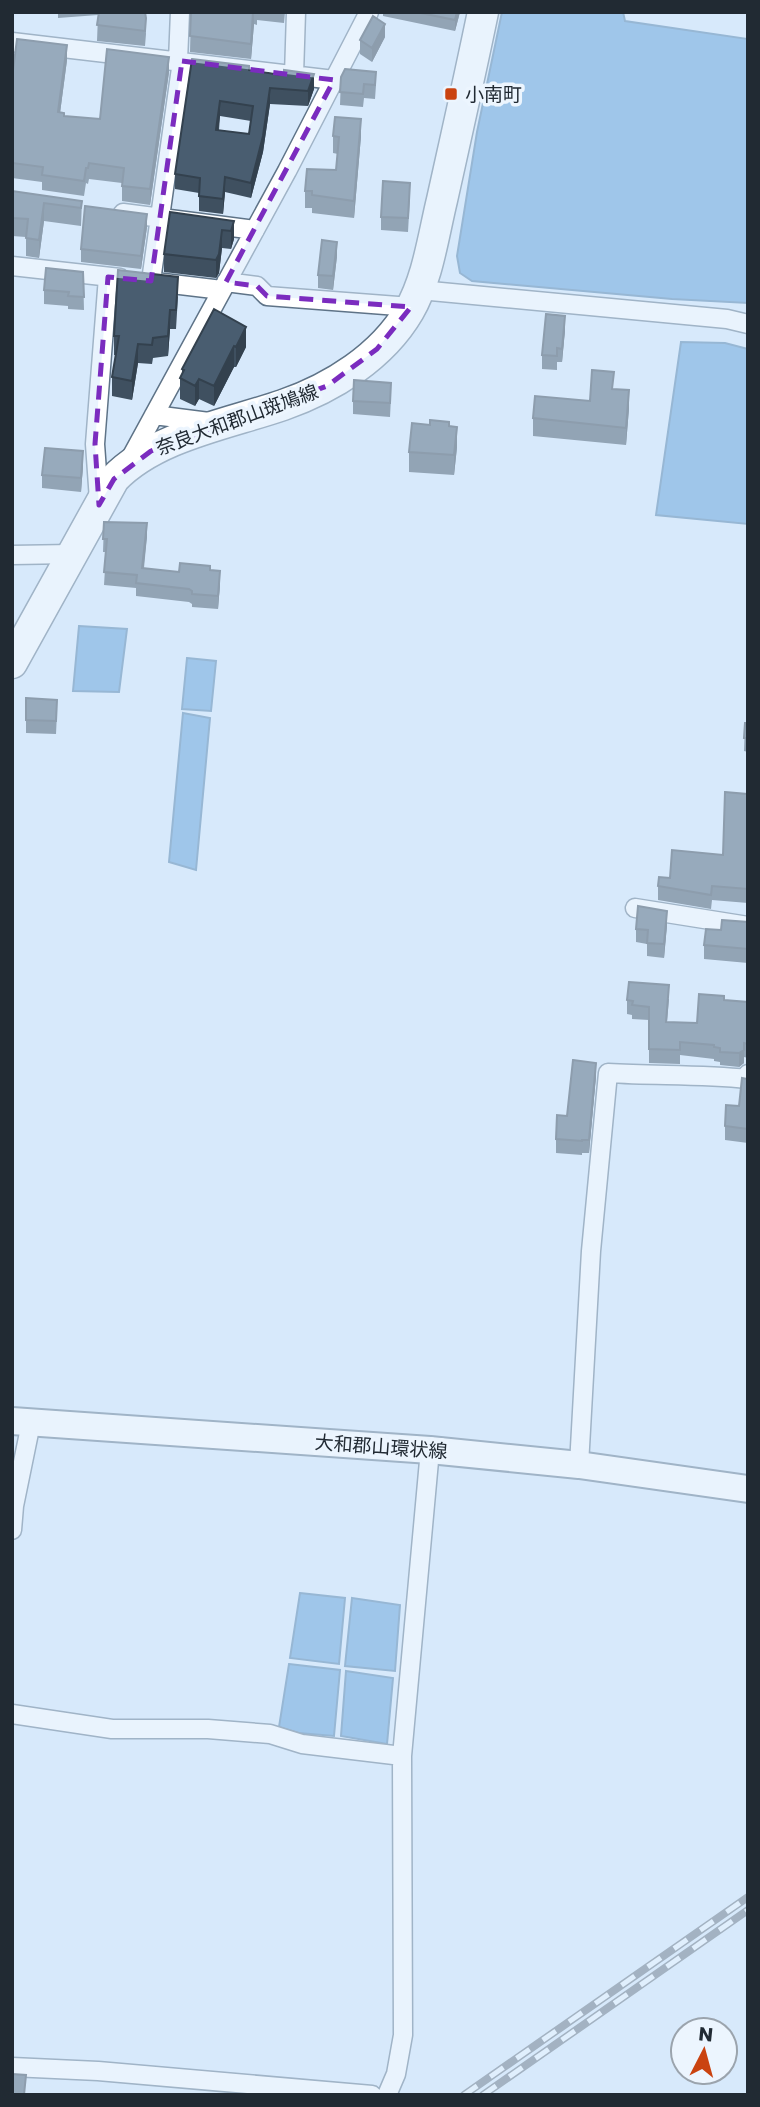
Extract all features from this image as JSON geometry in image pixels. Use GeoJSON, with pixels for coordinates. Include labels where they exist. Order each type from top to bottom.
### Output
{"type":"FeatureCollection","features":[{"type":"Feature","properties":{"kind":"main road","name":"奈良大和郡山斑鳩線"},"geometry":{"type":"LineString","coordinates":[[12,663],[114,479],[128,464],[174,441],[286,404],[327,386],[354,369],[394,331],[415,299],[483,12]]}},
{"type":"Feature","properties":{"kind":"main road","name":"大和郡山環状線"},"geometry":{"type":"LineString","coordinates":[[22,1422],[430,1450],[579,1465],[748,1489]]}},
{"type":"Feature","properties":{"kind":"street"},"geometry":{"type":"LineString","coordinates":[[151,281],[180,61],[180,12]]}},
{"type":"Feature","properties":{"kind":"street"},"geometry":{"type":"LineString","coordinates":[[294,75],[296,12]]}},
{"type":"Feature","properties":{"kind":"street"},"geometry":{"type":"LineString","coordinates":[[128,464],[369,12]]}},
{"type":"Feature","properties":{"kind":"street"},"geometry":{"type":"LineString","coordinates":[[12,42],[334,80]]}},
{"type":"Feature","properties":{"kind":"street"},"geometry":{"type":"LineString","coordinates":[[105,210],[255,230]]}},
{"type":"Feature","properties":{"kind":"street"},"geometry":{"type":"LineString","coordinates":[[12,266],[151,281],[257,286],[267,296],[415,299],[727,319],[748,324]]}},
{"type":"Feature","properties":{"kind":"street"},"geometry":{"type":"LineString","coordinates":[[99,505],[95,444],[108,277]]}},
{"type":"Feature","properties":{"kind":"street"},"geometry":{"type":"LineString","coordinates":[[154,415],[225,424]]}},
{"type":"Feature","properties":{"kind":"street"},"geometry":{"type":"LineString","coordinates":[[12,555],[72,554]]}},
{"type":"Feature","properties":{"kind":"street"},"geometry":{"type":"LineString","coordinates":[[635,908],[748,926]]}},
{"type":"Feature","properties":{"kind":"street"},"geometry":{"type":"LineString","coordinates":[[579,1465],[591,1251],[608,1073],[748,1077],[748,1087]]}},
{"type":"Feature","properties":{"kind":"street"},"geometry":{"type":"LineString","coordinates":[[12,1530],[22,1422]]}},
{"type":"Feature","properties":{"kind":"street"},"geometry":{"type":"LineString","coordinates":[[387,2095],[396,2074],[403,2035],[402,1756],[430,1450]]}},
{"type":"Feature","properties":{"kind":"street"},"geometry":{"type":"LineString","coordinates":[[12,1714],[112,1729],[208,1729],[270,1734],[302,1744],[402,1756]]}},
{"type":"Feature","properties":{"kind":"street"},"geometry":{"type":"LineString","coordinates":[[12,2067],[98,2071],[372,2095]]}},
{"type":"Feature","properties":{"kind":"highlighted area"},"geometry":{"type":"Polygon","coordinates":[[[182,61],[334,80],[226,282],[257,286],[267,296],[411,307],[377,349],[327,386],[151,451],[114,479],[99,505],[95,444],[108,277],[151,281],[182,61]]]}},
{"type":"Feature","properties":{"kind":"water"},"geometry":{"type":"Polygon","coordinates":[[[502,12],[623,12],[625,21],[748,39],[748,303],[472,281],[460,273],[457,256],[477,132],[502,12]]]}},
{"type":"Feature","properties":{"kind":"water"},"geometry":{"type":"Polygon","coordinates":[[[681,342],[725,343],[748,349],[748,524],[656,515],[681,342]]]}},
{"type":"Feature","properties":{"kind":"water"},"geometry":{"type":"Polygon","coordinates":[[[79,626],[127,629],[119,692],[73,691],[79,626]]]}},
{"type":"Feature","properties":{"kind":"water"},"geometry":{"type":"Polygon","coordinates":[[[187,658],[216,661],[211,711],[182,709],[187,658]]]}},
{"type":"Feature","properties":{"kind":"water"},"geometry":{"type":"Polygon","coordinates":[[[183,713],[210,718],[196,870],[169,862],[183,713]]]}},
{"type":"Feature","properties":{"kind":"water"},"geometry":{"type":"Polygon","coordinates":[[[300,1593],[345,1598],[339,1664],[290,1658],[300,1593]]]}},
{"type":"Feature","properties":{"kind":"water"},"geometry":{"type":"Polygon","coordinates":[[[352,1598],[400,1605],[395,1671],[345,1666],[352,1598]]]}},
{"type":"Feature","properties":{"kind":"water"},"geometry":{"type":"Polygon","coordinates":[[[289,1664],[340,1670],[334,1736],[299,1733],[279,1727],[289,1664]]]}},
{"type":"Feature","properties":{"kind":"water"},"geometry":{"type":"Polygon","coordinates":[[[346,1671],[393,1678],[387,1744],[341,1736],[346,1671]]]}},
{"type":"Feature","properties":{"kind":"building"},"geometry":{"type":"Polygon","coordinates":[[[99,12],[145,12],[145,31],[97,25],[99,12]]]}},
{"type":"Feature","properties":{"kind":"building"},"geometry":{"type":"Polygon","coordinates":[[[191,12],[253,12],[251,44],[190,36],[191,12]]]}},
{"type":"Feature","properties":{"kind":"building"},"geometry":{"type":"Polygon","coordinates":[[[416,12],[457,12],[455,20],[416,12]]]}},
{"type":"Feature","properties":{"kind":"building"},"geometry":{"type":"Polygon","coordinates":[[[373,16],[385,24],[372,48],[360,40],[373,16]]]}},
{"type":"Feature","properties":{"kind":"building"},"geometry":{"type":"Polygon","coordinates":[[[17,39],[67,45],[58,112],[64,113],[64,116],[100,119],[107,49],[169,57],[150,189],[122,186],[124,168],[89,163],[84,181],[42,175],[43,167],[12,163],[12,78],[17,39]]]}},
{"type":"Feature","properties":{"kind":"building"},"geometry":{"type":"Polygon","coordinates":[[[192,59],[249,66],[249,70],[281,75],[284,75],[284,70],[314,74],[308,91],[270,88],[263,136],[251,183],[225,177],[223,199],[199,196],[200,178],[175,174],[192,59]],[[220,101],[216,130],[249,134],[253,106],[220,101]]]}},
{"type":"Feature","properties":{"kind":"building"},"geometry":{"type":"Polygon","coordinates":[[[345,69],[376,72],[375,85],[364,84],[363,94],[340,92],[341,77],[345,69]]]}},
{"type":"Feature","properties":{"kind":"building"},"geometry":{"type":"Polygon","coordinates":[[[335,117],[361,119],[354,201],[312,195],[312,191],[305,191],[307,169],[336,170],[339,137],[333,136],[335,117]]]}},
{"type":"Feature","properties":{"kind":"building"},"geometry":{"type":"Polygon","coordinates":[[[383,181],[410,183],[408,218],[381,217],[383,181]]]}},
{"type":"Feature","properties":{"kind":"building"},"geometry":{"type":"Polygon","coordinates":[[[12,191],[82,201],[81,208],[44,203],[39,240],[26,238],[28,219],[12,218],[12,191]]]}},
{"type":"Feature","properties":{"kind":"building"},"geometry":{"type":"Polygon","coordinates":[[[85,206],[147,214],[141,256],[81,249],[85,206]]]}},
{"type":"Feature","properties":{"kind":"building"},"geometry":{"type":"Polygon","coordinates":[[[170,212],[234,221],[231,231],[222,230],[216,260],[164,254],[170,212]]]}},
{"type":"Feature","properties":{"kind":"building"},"geometry":{"type":"Polygon","coordinates":[[[322,240],[337,242],[333,276],[318,275],[322,240]]]}},
{"type":"Feature","properties":{"kind":"building"},"geometry":{"type":"Polygon","coordinates":[[[46,268],[83,272],[84,297],[68,296],[69,292],[44,290],[46,268]]]}},
{"type":"Feature","properties":{"kind":"building"},"geometry":{"type":"Polygon","coordinates":[[[118,270],[178,277],[176,310],[170,310],[168,336],[153,338],[152,345],[138,344],[132,381],[112,377],[119,336],[114,336],[118,270]]]}},
{"type":"Feature","properties":{"kind":"building"},"geometry":{"type":"Polygon","coordinates":[[[214,309],[246,327],[214,386],[199,379],[195,386],[180,378],[184,370],[182,369],[214,309]]]}},
{"type":"Feature","properties":{"kind":"building"},"geometry":{"type":"Polygon","coordinates":[[[546,314],[565,316],[562,349],[557,348],[557,356],[542,355],[546,314]]]}},
{"type":"Feature","properties":{"kind":"building"},"geometry":{"type":"Polygon","coordinates":[[[592,370],[614,372],[612,389],[629,390],[626,428],[533,418],[535,396],[590,401],[592,370]]]}},
{"type":"Feature","properties":{"kind":"building"},"geometry":{"type":"Polygon","coordinates":[[[354,380],[391,383],[390,403],[353,401],[354,380]]]}},
{"type":"Feature","properties":{"kind":"building"},"geometry":{"type":"Polygon","coordinates":[[[430,420],[449,422],[449,426],[457,427],[454,455],[409,452],[412,423],[430,425],[430,420]]]}},
{"type":"Feature","properties":{"kind":"building"},"geometry":{"type":"Polygon","coordinates":[[[45,448],[83,451],[81,478],[42,475],[45,448]]]}},
{"type":"Feature","properties":{"kind":"building"},"geometry":{"type":"Polygon","coordinates":[[[104,522],[147,523],[142,568],[179,572],[180,563],[210,566],[210,570],[220,571],[218,596],[192,594],[189,589],[136,583],[137,575],[104,572],[107,539],[103,539],[104,522]]]}},
{"type":"Feature","properties":{"kind":"building"},"geometry":{"type":"Polygon","coordinates":[[[26,698],[57,700],[56,721],[26,720],[26,698]]]}},
{"type":"Feature","properties":{"kind":"building"},"geometry":{"type":"Polygon","coordinates":[[[745,723],[748,723],[748,738],[744,738],[745,723]]]}},
{"type":"Feature","properties":{"kind":"building"},"geometry":{"type":"Polygon","coordinates":[[[725,792],[747,794],[748,889],[712,886],[711,895],[658,886],[659,877],[670,878],[672,850],[723,855],[725,792]]]}},
{"type":"Feature","properties":{"kind":"building"},"geometry":{"type":"Polygon","coordinates":[[[638,906],[667,911],[664,944],[647,943],[648,930],[636,929],[638,906]]]}},
{"type":"Feature","properties":{"kind":"building"},"geometry":{"type":"Polygon","coordinates":[[[722,920],[748,922],[748,949],[704,945],[706,929],[721,930],[722,920]]]}},
{"type":"Feature","properties":{"kind":"building"},"geometry":{"type":"Polygon","coordinates":[[[629,982],[669,985],[666,1022],[697,1023],[699,994],[748,1002],[748,1044],[744,1043],[744,1050],[739,1053],[720,1052],[720,1048],[714,1045],[680,1042],[680,1050],[649,1049],[649,1007],[632,1005],[633,1001],[627,1000],[629,982]]]}},
{"type":"Feature","properties":{"kind":"building"},"geometry":{"type":"Polygon","coordinates":[[[573,1060],[596,1063],[589,1140],[556,1139],[557,1115],[567,1116],[573,1060]]]}},
{"type":"Feature","properties":{"kind":"building"},"geometry":{"type":"Polygon","coordinates":[[[742,1078],[748,1079],[748,1129],[725,1126],[726,1105],[739,1106],[742,1078]]]}},
{"type":"Feature","properties":{"kind":"building"},"geometry":{"type":"Polygon","coordinates":[[[12,2074],[26,2075],[24,2095],[12,2095],[12,2074]]]}},
{"type":"Feature","properties":{"kind":"railway"},"geometry":{"type":"LineString","coordinates":[[464,2095],[748,1897]]}},
{"type":"Feature","properties":{"kind":"railway"},"geometry":{"type":"LineString","coordinates":[[483,2095],[748,1910]]}},
{"type":"Feature","properties":{"kind":"place","name":"小南町"},"geometry":{"type":"Point","coordinates":[451,94]}}]}
